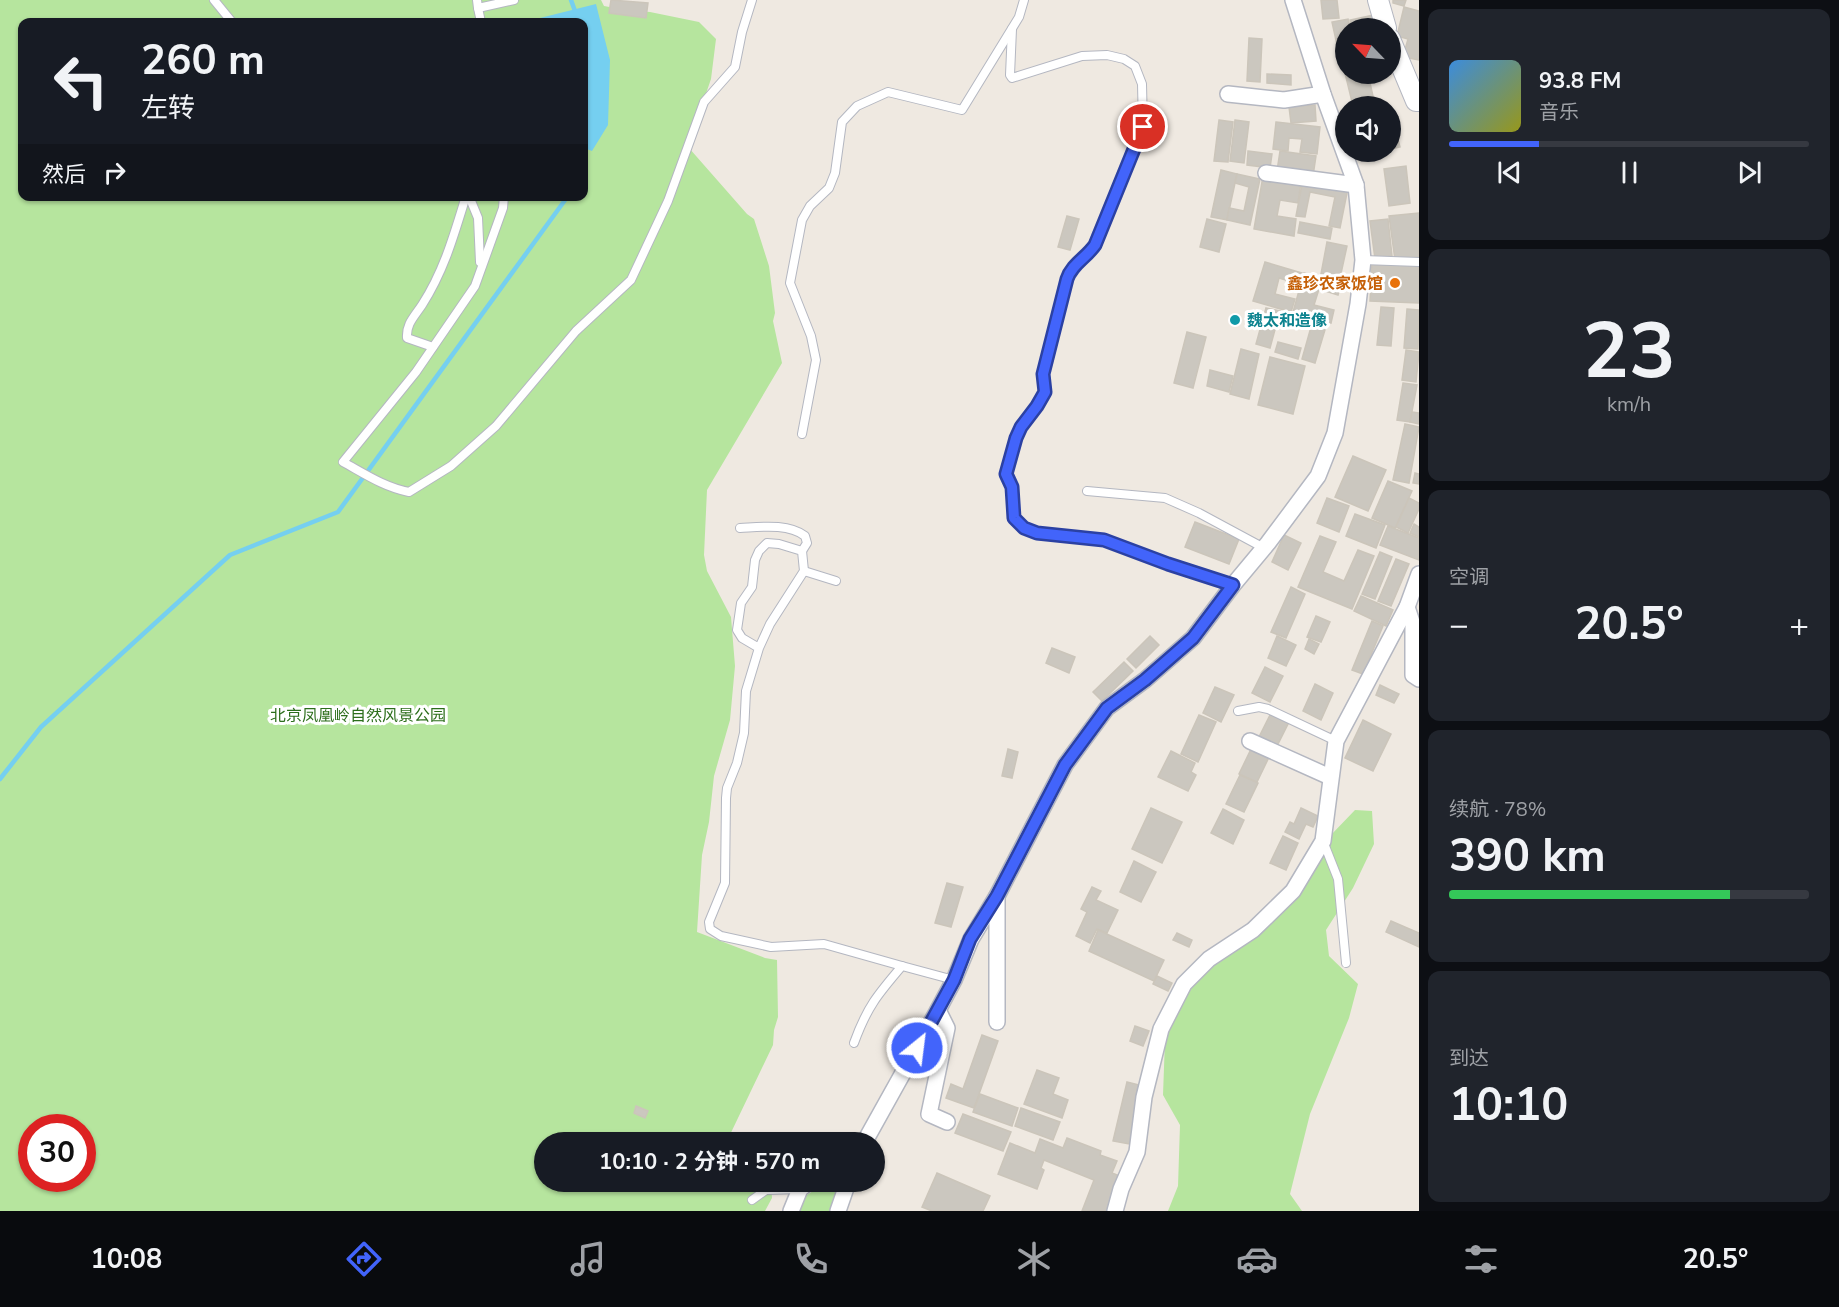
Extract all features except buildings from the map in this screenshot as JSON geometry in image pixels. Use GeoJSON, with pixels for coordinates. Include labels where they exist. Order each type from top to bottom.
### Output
{"type":"FeatureCollection","features":[{"type":"Feature","properties":{"kind":"street"},"geometry":{"type":"LineString","coordinates":[[870,1132],[954,980],[970,939],[997,896],[1065,765],[1107,708],[1145,680],[1193,638],[1318,476],[1335,433],[1358,304],[1363,260],[1356,185],[1323,94],[1293,0]]}},
{"type":"Feature","properties":{"kind":"street"},"geometry":{"type":"LineString","coordinates":[[1378,0],[1383,18]]}},
{"type":"Feature","properties":{"kind":"street"},"geometry":{"type":"LineString","coordinates":[[1401,65],[1418,104]]}},
{"type":"Feature","properties":{"kind":"street"},"geometry":{"type":"LineString","coordinates":[[1228,94],[1284,99],[1323,94]]}},
{"type":"Feature","properties":{"kind":"street"},"geometry":{"type":"LineString","coordinates":[[1266,173],[1356,185]]}},
{"type":"Feature","properties":{"kind":"street"},"geometry":{"type":"LineString","coordinates":[[1115,1211],[1121,1189],[1137,1152],[1144,1097],[1161,1029],[1184,984],[1209,959],[1253,930],[1293,891],[1323,842],[1336,741],[1407,607],[1419,574]]}},
{"type":"Feature","properties":{"kind":"street"},"geometry":{"type":"LineString","coordinates":[[1407,607],[1413,626],[1413,675],[1419,679]]}},
{"type":"Feature","properties":{"kind":"street"},"geometry":{"type":"LineString","coordinates":[[1250,741],[1330,777]]}},
{"type":"Feature","properties":{"kind":"street"},"geometry":{"type":"LineString","coordinates":[[997,896],[997,1022]]}},
{"type":"Feature","properties":{"kind":"street"},"geometry":{"type":"LineString","coordinates":[[938,1010],[947,1028],[929,1114],[947,1122]]}},
{"type":"Feature","properties":{"kind":"street"},"geometry":{"type":"LineString","coordinates":[[791,1211],[800,1192]]}},
{"type":"Feature","properties":{"kind":"street"},"geometry":{"type":"LineString","coordinates":[[838,1211],[845,1192]]}},
{"type":"Feature","properties":{"kind":"lane"},"geometry":{"type":"LineString","coordinates":[[214,0],[229,18]]}},
{"type":"Feature","properties":{"kind":"lane"},"geometry":{"type":"LineString","coordinates":[[504,201],[475,286],[416,372],[343,462],[373,480],[396,490],[409,492],[451,465],[496,426],[576,331],[631,280],[668,201],[704,102],[735,67],[742,32],[752,0]]}},
{"type":"Feature","properties":{"kind":"lane"},"geometry":{"type":"LineString","coordinates":[[802,434],[816,360],[811,336],[790,283],[802,220],[810,206],[830,188],[835,173],[842,122],[857,106],[888,92],[962,110],[1019,17],[1024,0]]}},
{"type":"Feature","properties":{"kind":"lane"},"geometry":{"type":"LineString","coordinates":[[477,4],[510,1]]}},
{"type":"Feature","properties":{"kind":"lane"},"geometry":{"type":"LineString","coordinates":[[1012,29],[1010,75],[1012,78],[1082,56],[1107,55],[1124,59],[1135,66],[1142,84],[1143,127],[1095,245],[1088,256],[1071,268],[1067,279],[1043,374],[1045,392],[1018,433],[1006,474],[1012,487],[1014,518],[1024,528],[1037,533],[1104,540],[1233,585]]}},
{"type":"Feature","properties":{"kind":"lane"},"geometry":{"type":"LineString","coordinates":[[433,348],[407,338],[406,327],[423,303],[448,255],[465,201]]}},
{"type":"Feature","properties":{"kind":"lane"},"geometry":{"type":"LineString","coordinates":[[470,201],[478,218],[480,272]]}},
{"type":"Feature","properties":{"kind":"lane"},"geometry":{"type":"LineString","coordinates":[[1363,260],[1419,262]]}},
{"type":"Feature","properties":{"kind":"lane"},"geometry":{"type":"LineString","coordinates":[[1087,491],[1164,498],[1199,513],[1264,548]]}},
{"type":"Feature","properties":{"kind":"lane"},"geometry":{"type":"LineString","coordinates":[[740,528],[788,528],[800,532],[805,536],[807,543],[802,551],[804,571],[770,624],[759,648],[746,691],[744,733],[737,763],[727,788],[725,884],[709,922],[710,929],[721,936],[771,947],[824,944],[954,980]]}},
{"type":"Feature","properties":{"kind":"lane"},"geometry":{"type":"LineString","coordinates":[[759,648],[742,638],[737,630],[741,603],[752,587],[755,561],[759,551],[767,543],[802,551]]}},
{"type":"Feature","properties":{"kind":"lane"},"geometry":{"type":"LineString","coordinates":[[804,571],[836,581]]}},
{"type":"Feature","properties":{"kind":"lane"},"geometry":{"type":"LineString","coordinates":[[1238,711],[1259,707],[1268,709],[1336,741]]}},
{"type":"Feature","properties":{"kind":"lane"},"geometry":{"type":"LineString","coordinates":[[1323,842],[1338,879],[1346,963]]}},
{"type":"Feature","properties":{"kind":"lane"},"geometry":{"type":"LineString","coordinates":[[854,1043],[873,1000],[902,966]]}},
{"type":"Feature","properties":{"kind":"lane"},"geometry":{"type":"LineString","coordinates":[[752,1200],[764,1192]]}},
{"type":"Feature","properties":{"kind":"green space","name":"北京凤凰岭自然风景公园"},"geometry":{"type":"Polygon","coordinates":[[[0,0],[601,0],[604,6],[699,22],[716,39],[711,79],[689,148],[754,219],[769,266],[775,313],[773,321],[782,363],[707,490],[704,555],[707,571],[731,617],[735,666],[730,720],[714,776],[709,822],[702,855],[697,932],[765,958],[777,960],[778,1017],[773,1045],[731,1132],[534,1132],[534,1192],[772,1192],[772,1198],[765,1211],[0,1211],[0,0]]]}},
{"type":"Feature","properties":{"kind":"green space"},"geometry":{"type":"Polygon","coordinates":[[[1355,810],[1372,811],[1374,844],[1353,888],[1326,930],[1329,956],[1358,984],[1349,1018],[1310,1114],[1290,1194],[1302,1211],[1168,1211],[1178,1186],[1180,1125],[1163,1095],[1165,1040],[1178,1000],[1297,881],[1330,836],[1355,810]]]}},
{"type":"Feature","properties":{"kind":"green space"},"geometry":{"type":"Polygon","coordinates":[[[811,1192],[840,1192],[833,1211],[790,1211],[811,1192]]]}},
{"type":"Feature","properties":{"kind":"water"},"geometry":{"type":"Polygon","coordinates":[[[596,4],[610,60],[608,125],[592,151],[588,150],[588,18],[540,18],[596,4]]]}},
{"type":"Feature","properties":{"kind":"waterway"},"geometry":{"type":"LineString","coordinates":[[571,0],[578,18]]}},
{"type":"Feature","properties":{"kind":"waterway"},"geometry":{"type":"LineString","coordinates":[[0,779],[41,727],[230,555],[338,512],[564,201]]}},
{"type":"Feature","properties":{"kind":"place","name":"鑫珍农家饭馆"},"geometry":{"type":"Point","coordinates":[1395,283]}},
{"type":"Feature","properties":{"kind":"place","name":"魏太和造像"},"geometry":{"type":"Point","coordinates":[1235,320]}},
{"type":"Feature","properties":{"kind":"route"},"geometry":{"type":"LineString","coordinates":[[917,1048],[954,980],[970,939],[997,896],[1065,765],[1107,708],[1145,680],[1193,638],[1233,585],[1104,540],[1037,533],[1024,528],[1014,518],[1012,487],[1006,474],[1021,427],[1045,392],[1043,374],[1067,279],[1071,268],[1088,256],[1095,245],[1143,127]]}}]}
